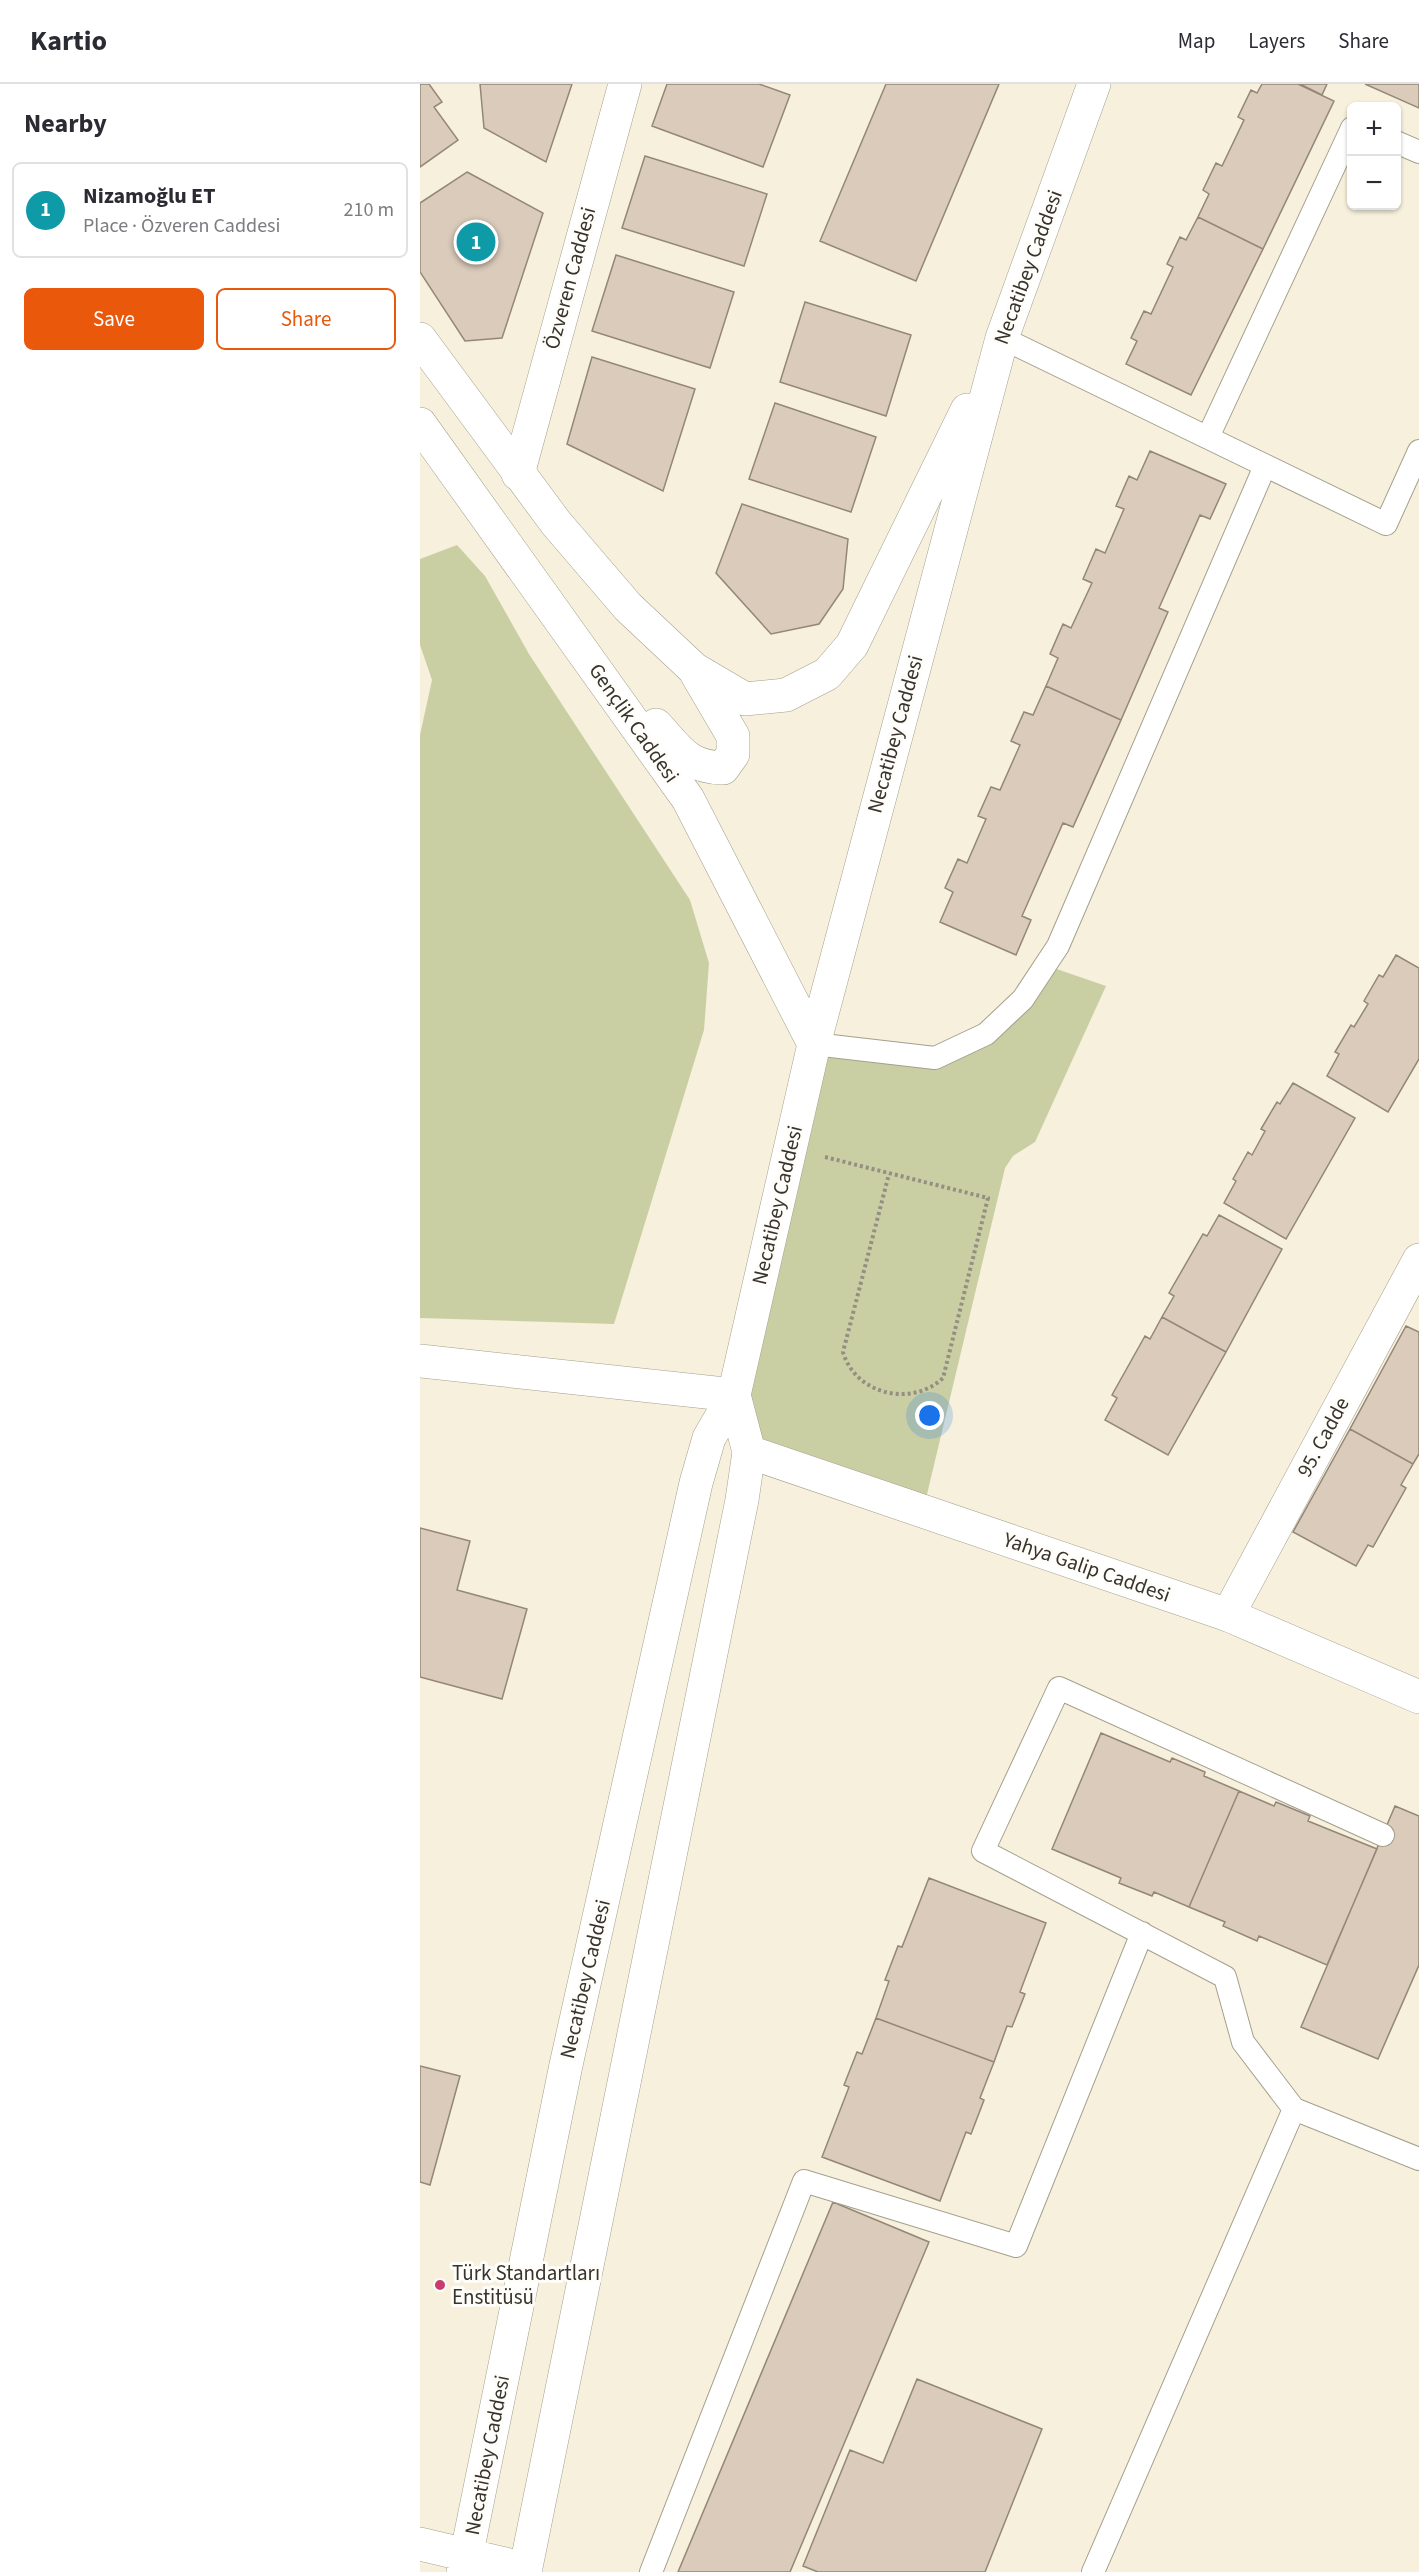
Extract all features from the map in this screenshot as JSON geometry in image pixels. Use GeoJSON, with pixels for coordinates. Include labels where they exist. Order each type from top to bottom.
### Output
{"type":"FeatureCollection","features":[{"type":"Feature","properties":{"kind":"main road","name":"Özveren Caddesi"},"geometry":{"type":"LineString","coordinates":[[518,474],[625,84]]}},
{"type":"Feature","properties":{"kind":"main road","name":"Necatibey Caddesi"},"geometry":{"type":"LineString","coordinates":[[465,2564],[566,2065],[694,1495],[709,1438],[734,1395],[814,1044],[1002,338],[1094,84]]}},
{"type":"Feature","properties":{"kind":"main road"},"geometry":{"type":"LineString","coordinates":[[420,339],[518,474],[628,607],[694,669],[745,699],[786,695],[827,674],[852,645],[1002,338]]}},
{"type":"Feature","properties":{"kind":"main road","name":"Gençlik Caddesi"},"geometry":{"type":"LineString","coordinates":[[420,424],[688,799],[814,1044]]}},
{"type":"Feature","properties":{"kind":"main road"},"geometry":{"type":"LineString","coordinates":[[577,643],[686,757],[703,767],[723,768],[733,754],[733,736],[694,669]]}},
{"type":"Feature","properties":{"kind":"main road","name":"95. Cadde"},"geometry":{"type":"LineString","coordinates":[[1228,1614],[1419,1260]]}},
{"type":"Feature","properties":{"kind":"main road"},"geometry":{"type":"LineString","coordinates":[[420,1361],[734,1395]]}},
{"type":"Feature","properties":{"kind":"main road","name":"Necatibey Caddesi"},"geometry":{"type":"LineString","coordinates":[[526,2571],[742,1500],[749,1452],[734,1395]]}},
{"type":"Feature","properties":{"kind":"main road","name":"Yahya Galip Caddesi"},"geometry":{"type":"LineString","coordinates":[[749,1452],[1228,1614],[1419,1697]]}},
{"type":"Feature","properties":{"kind":"main road"},"geometry":{"type":"LineString","coordinates":[[420,2544],[465,2564],[526,2571]]}},
{"type":"Feature","properties":{"kind":"lane"},"geometry":{"type":"LineString","coordinates":[[1208,437],[1347,139]]}},
{"type":"Feature","properties":{"kind":"lane"},"geometry":{"type":"LineString","coordinates":[[1401,144],[1419,152]]}},
{"type":"Feature","properties":{"kind":"lane"},"geometry":{"type":"LineString","coordinates":[[1002,338],[1386,524],[1419,451]]}},
{"type":"Feature","properties":{"kind":"lane"},"geometry":{"type":"LineString","coordinates":[[814,1044],[935,1058],[986,1034],[1023,999],[1058,946],[1265,466]]}},
{"type":"Feature","properties":{"kind":"lane"},"geometry":{"type":"LineString","coordinates":[[1383,1835],[1059,1688],[983,1851],[1225,1977],[1243,2042],[1294,2109],[1419,2159]]}},
{"type":"Feature","properties":{"kind":"lane"},"geometry":{"type":"LineString","coordinates":[[651,2572],[804,2181],[1016,2246],[1142,1934]]}},
{"type":"Feature","properties":{"kind":"lane"},"geometry":{"type":"LineString","coordinates":[[1093,2572],[1294,2109]]}},
{"type":"Feature","properties":{"kind":"path"},"geometry":{"type":"LineString","coordinates":[[790,1148],[988,1198],[943,1378],[932,1389],[916,1393],[900,1394],[869,1386],[847,1367],[843,1352],[889,1174]]}},
{"type":"Feature","properties":{"kind":"green space"},"geometry":{"type":"Polygon","coordinates":[[[457,545],[485,576],[529,654],[690,900],[709,963],[704,1030],[614,1324],[420,1318],[420,735],[432,680],[420,645],[420,559],[457,545]]]}},
{"type":"Feature","properties":{"kind":"green space"},"geometry":{"type":"Polygon","coordinates":[[[1045,965],[1106,986],[1035,1142],[1013,1156],[1005,1168],[923,1511],[749,1452],[734,1395],[814,1044],[935,1058],[986,1034],[1045,965]]]}},
{"type":"Feature","properties":{"kind":"building"},"geometry":{"type":"Polygon","coordinates":[[[420,84],[429,84],[442,102],[434,107],[458,140],[420,167],[420,84]]]}},
{"type":"Feature","properties":{"kind":"building"},"geometry":{"type":"Polygon","coordinates":[[[480,84],[572,84],[546,162],[484,128],[480,84]]]}},
{"type":"Feature","properties":{"kind":"building"},"geometry":{"type":"Polygon","coordinates":[[[667,84],[759,84],[790,95],[763,167],[652,126],[667,84]]]}},
{"type":"Feature","properties":{"kind":"building"},"geometry":{"type":"Polygon","coordinates":[[[886,84],[999,84],[916,281],[820,241],[886,84]]]}},
{"type":"Feature","properties":{"kind":"building"},"geometry":{"type":"Polygon","coordinates":[[[1262,84],[1298,84],[1334,101],[1263,249],[1198,217],[1209,194],[1203,190],[1216,163],[1222,166],[1244,120],[1238,117],[1251,90],[1257,93],[1262,84]]]}},
{"type":"Feature","properties":{"kind":"building"},"geometry":{"type":"Polygon","coordinates":[[[1300,84],[1327,84],[1322,95],[1300,84]]]}},
{"type":"Feature","properties":{"kind":"building"},"geometry":{"type":"Polygon","coordinates":[[[1365,84],[1419,84],[1419,108],[1365,84]]]}},
{"type":"Feature","properties":{"kind":"building"},"geometry":{"type":"Polygon","coordinates":[[[645,156],[767,194],[744,266],[622,228],[645,156]]]}},
{"type":"Feature","properties":{"kind":"building"},"geometry":{"type":"Polygon","coordinates":[[[467,172],[543,213],[502,338],[465,341],[420,272],[420,203],[467,172]]]}},
{"type":"Feature","properties":{"kind":"building"},"geometry":{"type":"Polygon","coordinates":[[[1198,217],[1263,249],[1191,395],[1126,364],[1137,341],[1131,338],[1144,311],[1151,314],[1173,267],[1167,264],[1180,237],[1186,240],[1198,217]]]}},
{"type":"Feature","properties":{"kind":"building"},"geometry":{"type":"Polygon","coordinates":[[[616,255],[734,292],[710,368],[592,331],[616,255]]]}},
{"type":"Feature","properties":{"kind":"building"},"geometry":{"type":"Polygon","coordinates":[[[805,302],[911,335],[886,416],[780,382],[805,302]]]}},
{"type":"Feature","properties":{"kind":"building"},"geometry":{"type":"Polygon","coordinates":[[[592,357],[695,389],[663,491],[567,444],[592,357]]]}},
{"type":"Feature","properties":{"kind":"building"},"geometry":{"type":"Polygon","coordinates":[[[775,403],[876,437],[851,512],[749,479],[775,403]]]}},
{"type":"Feature","properties":{"kind":"building"},"geometry":{"type":"Polygon","coordinates":[[[1150,451],[1226,484],[1210,519],[1200,515],[1159,608],[1168,612],[1121,720],[1046,686],[1058,658],[1050,654],[1063,624],[1071,628],[1092,583],[1083,579],[1096,549],[1105,553],[1124,509],[1116,506],[1129,476],[1137,480],[1150,451]]]}},
{"type":"Feature","properties":{"kind":"building"},"geometry":{"type":"Polygon","coordinates":[[[742,504],[848,539],[843,589],[819,624],[771,634],[716,573],[742,504]]]}},
{"type":"Feature","properties":{"kind":"building"},"geometry":{"type":"Polygon","coordinates":[[[1046,686],[1121,720],[1073,827],[1063,823],[1022,916],[1031,920],[1016,955],[940,922],[953,892],[945,888],[958,859],[967,863],[986,819],[978,816],[991,787],[1000,790],[1020,745],[1011,741],[1024,712],[1033,715],[1046,686]]]}},
{"type":"Feature","properties":{"kind":"building"},"geometry":{"type":"Polygon","coordinates":[[[1396,955],[1419,968],[1419,1059],[1388,1112],[1327,1076],[1339,1054],[1335,1052],[1351,1025],[1354,1027],[1368,1004],[1364,1001],[1379,975],[1383,977],[1396,955]]]}},
{"type":"Feature","properties":{"kind":"building"},"geometry":{"type":"Polygon","coordinates":[[[1293,1083],[1355,1118],[1286,1239],[1224,1203],[1236,1181],[1233,1179],[1248,1152],[1252,1155],[1265,1131],[1261,1129],[1277,1102],[1280,1104],[1293,1083]]]}},
{"type":"Feature","properties":{"kind":"building"},"geometry":{"type":"Polygon","coordinates":[[[1219,1215],[1282,1249],[1226,1352],[1162,1317],[1174,1296],[1169,1293],[1203,1234],[1207,1236],[1219,1215]]]}},
{"type":"Feature","properties":{"kind":"building"},"geometry":{"type":"Polygon","coordinates":[[[1162,1317],[1226,1352],[1168,1455],[1105,1420],[1117,1398],[1112,1395],[1145,1336],[1150,1339],[1162,1317]]]}},
{"type":"Feature","properties":{"kind":"building"},"geometry":{"type":"Polygon","coordinates":[[[1406,1326],[1419,1332],[1419,1454],[1413,1464],[1350,1429],[1406,1326]]]}},
{"type":"Feature","properties":{"kind":"building"},"geometry":{"type":"Polygon","coordinates":[[[1350,1429],[1413,1464],[1401,1485],[1406,1488],[1373,1547],[1368,1545],[1356,1566],[1293,1532],[1350,1429]]]}},
{"type":"Feature","properties":{"kind":"building"},"geometry":{"type":"Polygon","coordinates":[[[420,1528],[470,1541],[457,1590],[527,1609],[502,1699],[420,1677],[420,1528]]]}},
{"type":"Feature","properties":{"kind":"building"},"geometry":{"type":"Polygon","coordinates":[[[1101,1733],[1170,1762],[1172,1758],[1205,1772],[1204,1776],[1239,1791],[1189,1907],[1154,1892],[1152,1896],[1119,1883],[1121,1878],[1052,1849],[1101,1733]]]}},
{"type":"Feature","properties":{"kind":"building"},"geometry":{"type":"Polygon","coordinates":[[[1239,1791],[1274,1806],[1276,1802],[1310,1816],[1308,1821],[1377,1849],[1327,1965],[1259,1936],[1257,1941],[1223,1926],[1225,1922],[1189,1907],[1239,1791]]]}},
{"type":"Feature","properties":{"kind":"building"},"geometry":{"type":"Polygon","coordinates":[[[1395,1806],[1419,1816],[1419,1965],[1378,2059],[1301,2027],[1395,1806]]]}},
{"type":"Feature","properties":{"kind":"building"},"geometry":{"type":"Polygon","coordinates":[[[929,1878],[1046,1923],[1020,1992],[1025,1994],[1012,2027],[1007,2026],[994,2062],[876,2018],[889,1981],[885,1980],[898,1946],[902,1947],[929,1878]]]}},
{"type":"Feature","properties":{"kind":"building"},"geometry":{"type":"Polygon","coordinates":[[[876,2018],[994,2062],[980,2098],[984,2100],[971,2134],[966,2132],[940,2201],[822,2157],[849,2087],[844,2085],[857,2052],[862,2054],[876,2018]]]}},
{"type":"Feature","properties":{"kind":"building"},"geometry":{"type":"Polygon","coordinates":[[[420,2066],[460,2076],[430,2185],[420,2182],[420,2066]]]}},
{"type":"Feature","properties":{"kind":"building"},"geometry":{"type":"Polygon","coordinates":[[[833,2202],[929,2242],[790,2572],[678,2572],[833,2202]]]}},
{"type":"Feature","properties":{"kind":"building"},"geometry":{"type":"Polygon","coordinates":[[[917,2379],[1042,2429],[985,2572],[818,2572],[803,2566],[850,2450],[883,2463],[917,2379]]]}},
{"type":"Feature","properties":{"kind":"place","name":"Nizamoğlu ET"},"geometry":{"type":"Point","coordinates":[476,242]}},
{"type":"Feature","properties":{"kind":"place","name":"Türk Standartları Enstitüsü"},"geometry":{"type":"Point","coordinates":[440,2285]}}]}
